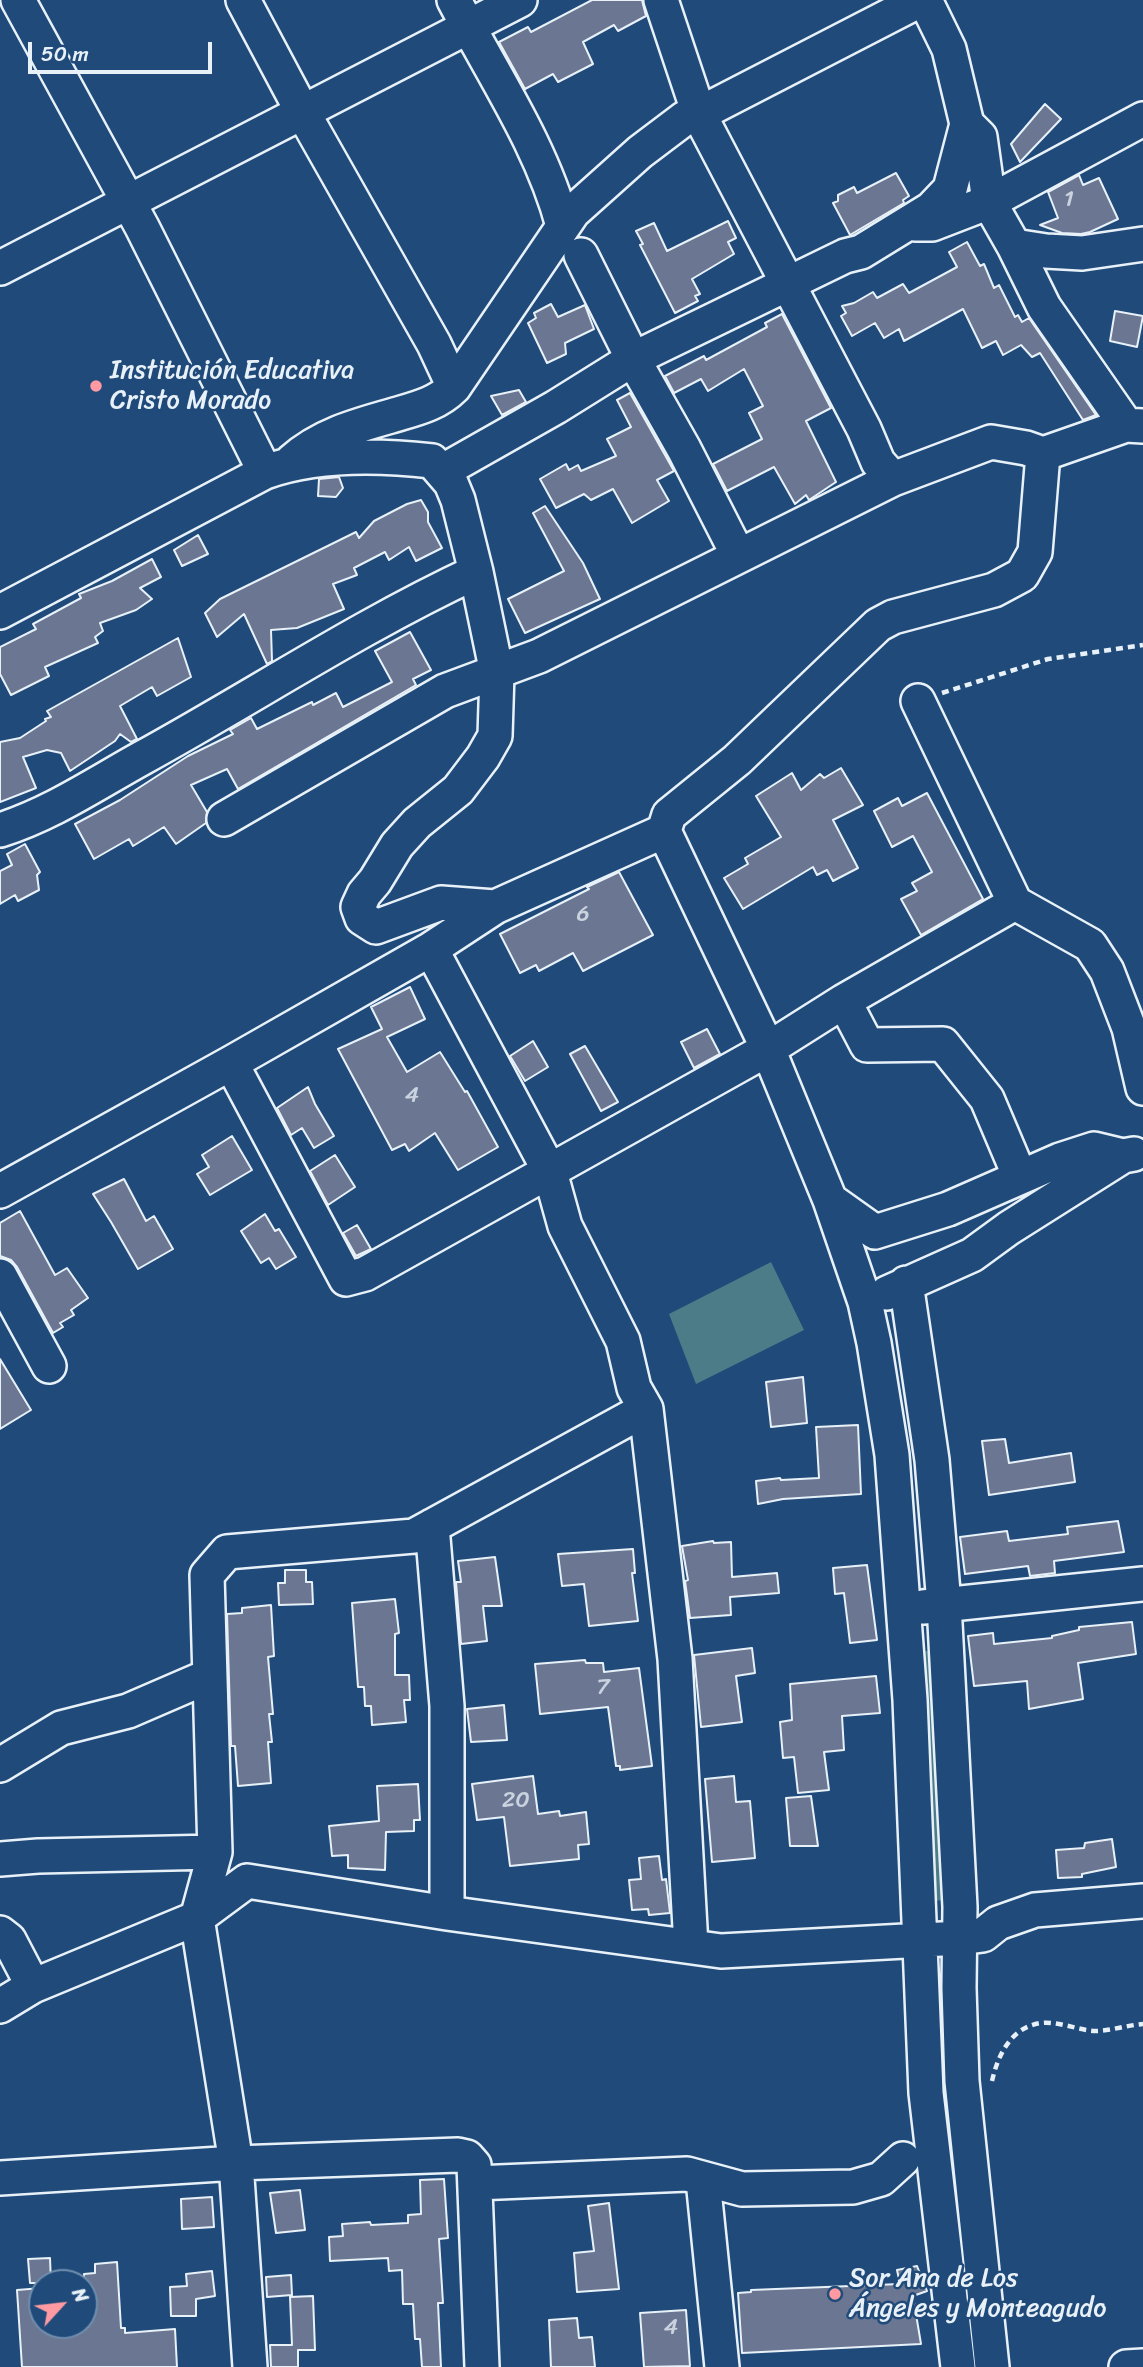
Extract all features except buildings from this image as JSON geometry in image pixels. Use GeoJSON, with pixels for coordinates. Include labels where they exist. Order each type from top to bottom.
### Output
{"type":"FeatureCollection","features":[{"type":"Feature","properties":{"kind":"street"},"geometry":{"type":"LineString","coordinates":[[18,0],[277,468]]}},
{"type":"Feature","properties":{"kind":"street"},"geometry":{"type":"LineString","coordinates":[[243,0],[302,111],[434,344],[454,387]]}},
{"type":"Feature","properties":{"kind":"street"},"geometry":{"type":"LineString","coordinates":[[0,268],[302,111],[461,14],[520,0]]}},
{"type":"Feature","properties":{"kind":"street"},"geometry":{"type":"LineString","coordinates":[[660,0],[699,114],[864,429],[878,462],[893,479]]}},
{"type":"Feature","properties":{"kind":"street"},"geometry":{"type":"LineString","coordinates":[[0,612],[277,468],[327,438],[351,428],[430,405],[445,397],[573,212],[640,152],[685,118],[699,114],[922,0],[949,48],[967,124],[950,189],[931,209],[860,252],[845,256],[633,359],[443,471]]}},
{"type":"Feature","properties":{"kind":"street"},"geometry":{"type":"LineString","coordinates":[[461,14],[536,153],[555,195],[563,226]]}},
{"type":"Feature","properties":{"kind":"street"},"geometry":{"type":"LineString","coordinates":[[908,224],[932,224],[989,202],[1143,119]]}},
{"type":"Feature","properties":{"kind":"street"},"geometry":{"type":"LineString","coordinates":[[224,819],[445,691],[539,656],[893,479],[990,442],[1043,454],[1135,426],[1044,307],[989,202],[981,137],[967,124]]}},
{"type":"Feature","properties":{"kind":"street"},"geometry":{"type":"LineString","coordinates":[[1014,246],[1082,253],[1143,244]]}},
{"type":"Feature","properties":{"kind":"street"},"geometry":{"type":"LineString","coordinates":[[581,255],[633,359],[684,449],[738,555]]}},
{"type":"Feature","properties":{"kind":"street"},"geometry":{"type":"LineString","coordinates":[[958,2367],[926,2092],[915,1791],[903,1609],[892,1455],[874,1343],[865,1302],[830,1200],[768,1049],[664,831],[669,815],[737,760],[878,625],[893,617],[994,590],[1022,575],[1035,552],[1043,454]]}},
{"type":"Feature","properties":{"kind":"street"},"geometry":{"type":"LineString","coordinates":[[277,468],[320,459],[414,459],[432,461],[452,483],[497,673],[495,736],[484,757],[458,790],[417,823],[397,845],[358,907],[362,918],[376,927],[441,903],[495,907]]}},
{"type":"Feature","properties":{"kind":"street"},"geometry":{"type":"LineString","coordinates":[[0,830],[53,809],[437,590],[475,572]]}},
{"type":"Feature","properties":{"kind":"street"},"geometry":{"type":"LineString","coordinates":[[918,701],[1015,903],[1090,945],[1107,971],[1129,1028],[1143,1088]]}},
{"type":"Feature","properties":{"kind":"street"},"geometry":{"type":"LineString","coordinates":[[0,1191],[431,949],[495,907],[664,831]]}},
{"type":"Feature","properties":{"kind":"street"},"geometry":{"type":"LineString","coordinates":[[231,1063],[346,1279],[365,1274],[550,1172],[768,1049],[844,1001],[1015,903]]}},
{"type":"Feature","properties":{"kind":"street"},"geometry":{"type":"LineString","coordinates":[[431,949],[550,1172],[565,1226],[623,1341],[634,1388],[646,1409],[675,1659],[691,1946]]}},
{"type":"Feature","properties":{"kind":"street"},"geometry":{"type":"LineString","coordinates":[[844,1001],[867,1045],[943,1044],[987,1099],[1020,1177]]}},
{"type":"Feature","properties":{"kind":"street"},"geometry":{"type":"LineString","coordinates":[[830,1200],[875,1232],[948,1209],[1060,1160],[1094,1149],[1133,1154]]}},
{"type":"Feature","properties":{"kind":"street"},"geometry":{"type":"LineString","coordinates":[[865,1302],[972,1255],[1010,1228],[1133,1154]]}},
{"type":"Feature","properties":{"kind":"street"},"geometry":{"type":"LineString","coordinates":[[0,1276],[49,1366]]}},
{"type":"Feature","properties":{"kind":"street"},"geometry":{"type":"LineString","coordinates":[[906,1283],[932,1460],[944,1604],[960,1938],[962,2081],[992,2367]]}},
{"type":"Feature","properties":{"kind":"street"},"geometry":{"type":"LineString","coordinates":[[250,2367],[236,2163],[197,1918],[215,1852],[207,1575],[227,1552],[414,1536],[646,1409]]}},
{"type":"Feature","properties":{"kind":"street"},"geometry":{"type":"LineString","coordinates":[[432,1526],[447,1706],[447,1913]]}},
{"type":"Feature","properties":{"kind":"street"},"geometry":{"type":"LineString","coordinates":[[903,1609],[1143,1584]]}},
{"type":"Feature","properties":{"kind":"street"},"geometry":{"type":"LineString","coordinates":[[0,1765],[61,1728],[128,1711],[209,1676]]}},
{"type":"Feature","properties":{"kind":"street"},"geometry":{"type":"LineString","coordinates":[[0,1859],[215,1852]]}},
{"type":"Feature","properties":{"kind":"street"},"geometry":{"type":"LineString","coordinates":[[0,2006],[33,1986],[197,1918],[247,1881],[447,1913],[721,1951],[960,1938],[983,1935],[998,1923],[1035,1910],[1143,1901]]}},
{"type":"Feature","properties":{"kind":"street"},"geometry":{"type":"LineString","coordinates":[[0,1933],[9,1940],[33,1986]]}},
{"type":"Feature","properties":{"kind":"street"},"geometry":{"type":"LineString","coordinates":[[0,2178],[236,2163],[458,2155],[467,2157],[474,2165],[476,2183],[482,2367]]}},
{"type":"Feature","properties":{"kind":"street"},"geometry":{"type":"LineString","coordinates":[[476,2183],[687,2174],[742,2189],[853,2187],[881,2179],[903,2159]]}},
{"type":"Feature","properties":{"kind":"street"},"geometry":{"type":"LineString","coordinates":[[702,2180],[722,2367]]}},
{"type":"Feature","properties":{"kind":"street"},"geometry":{"type":"LineString","coordinates":[[1126,2367],[1143,2366]]}},
{"type":"Feature","properties":{"kind":"path"},"geometry":{"type":"LineString","coordinates":[[918,701],[1048,659],[1143,645]]}},
{"type":"Feature","properties":{"kind":"path"},"geometry":{"type":"LineString","coordinates":[[990,2089],[1003,2048],[1013,2037],[1026,2029],[1041,2023],[1096,2031],[1143,2024]]}},
{"type":"Feature","properties":{"kind":"green space"},"geometry":{"type":"Polygon","coordinates":[[[771,1262],[804,1330],[696,1384],[669,1314],[771,1262]]]}},
{"type":"Feature","properties":{"kind":"green space"},"geometry":{"type":"Polygon","coordinates":[[[918,1651],[937,1651],[949,1900],[929,1901],[918,1651]]]}},
{"type":"Feature","properties":{"kind":"green space"},"geometry":{"type":"Polygon","coordinates":[[[931,1978],[948,1978],[980,2346],[967,2348],[931,1978]]]}},
{"type":"Feature","properties":{"kind":"place","name":"Institución Educativa Cristo Morado"},"geometry":{"type":"Point","coordinates":[96,386]}},
{"type":"Feature","properties":{"kind":"place","name":"Sor Ana de Los Ángeles y Monteagudo"},"geometry":{"type":"Point","coordinates":[835,2294]}}]}
